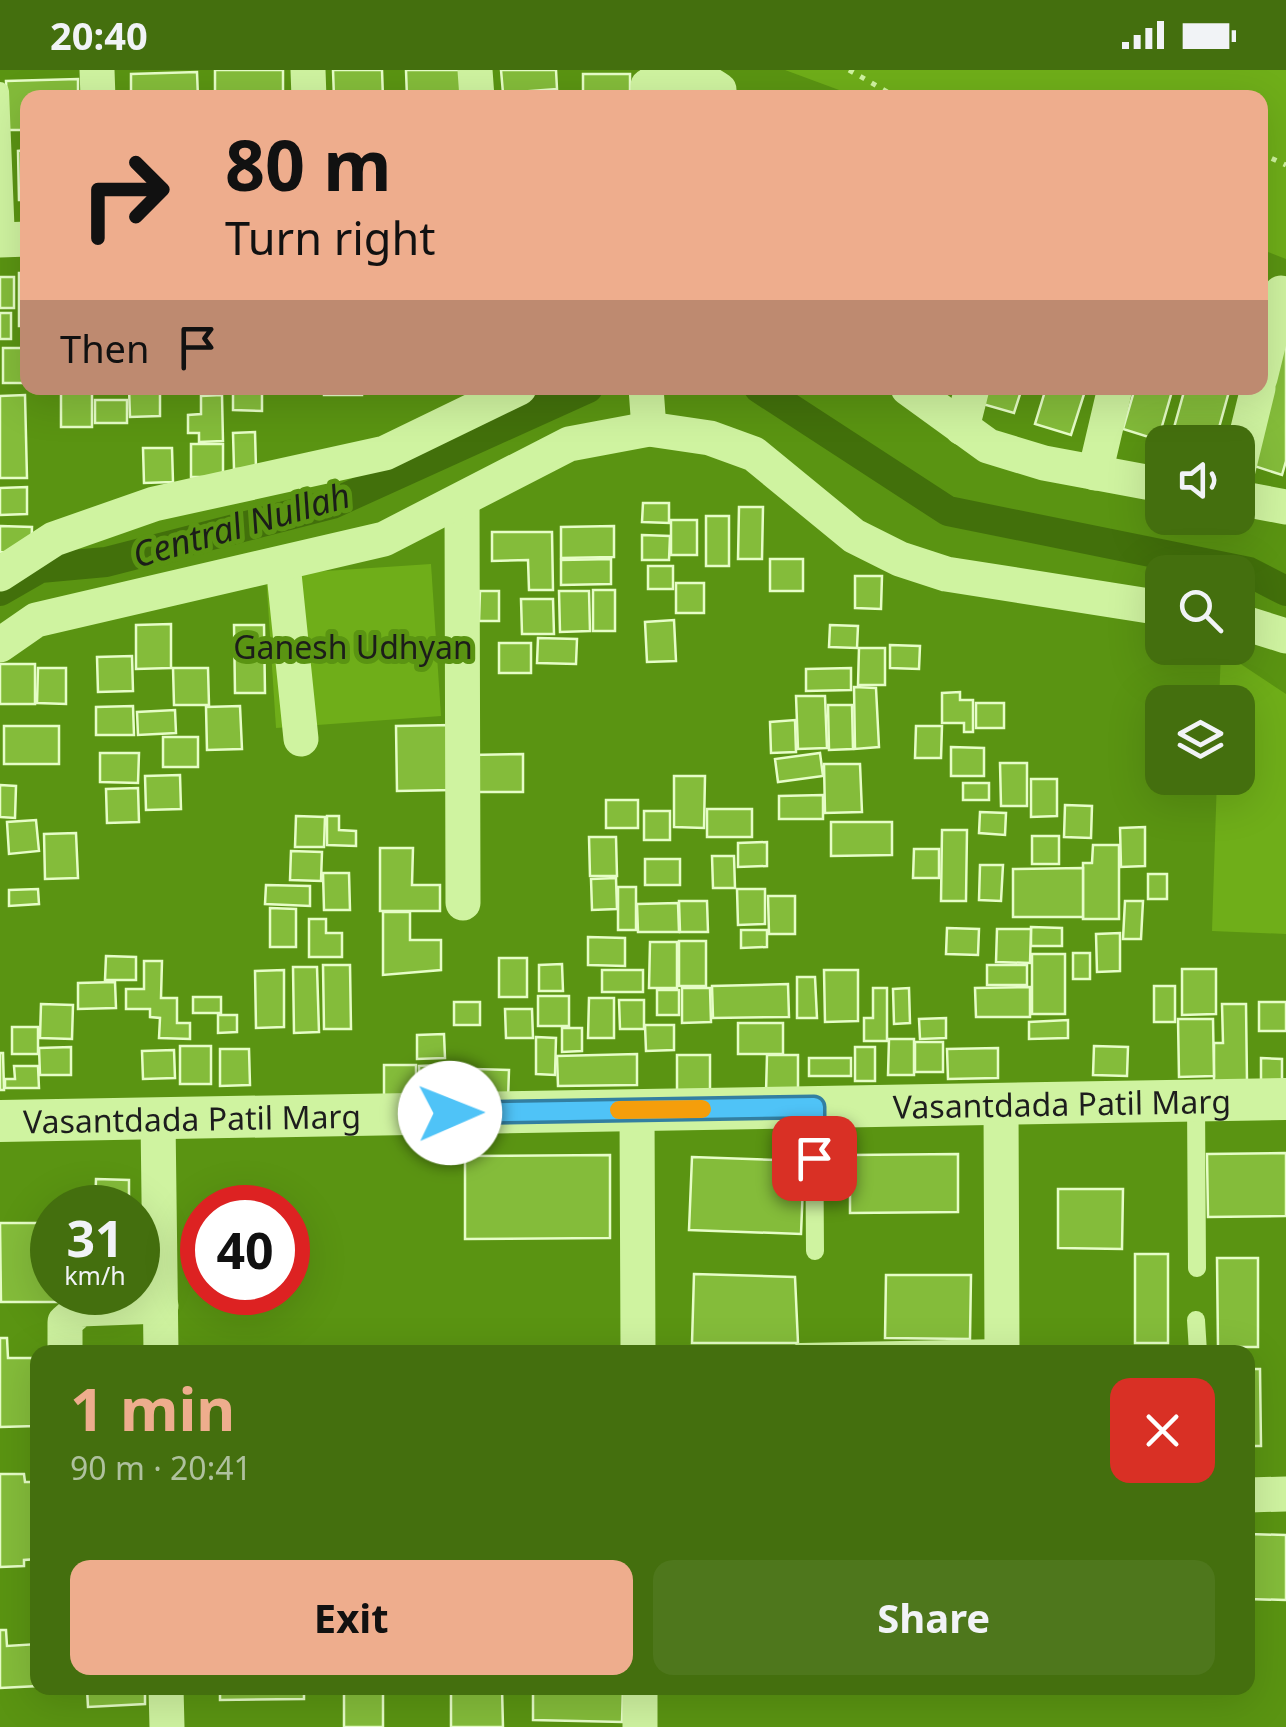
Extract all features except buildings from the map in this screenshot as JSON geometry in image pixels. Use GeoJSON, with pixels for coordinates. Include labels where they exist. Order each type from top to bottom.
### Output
{"type":"FeatureCollection","features":[{"type":"Feature","properties":{"kind":"street"},"geometry":{"type":"LineString","coordinates":[[648,90],[661,76],[701,76],[719,90]]}},
{"type":"Feature","properties":{"kind":"street"},"geometry":{"type":"LineString","coordinates":[[1268,346],[1281,293]]}},
{"type":"Feature","properties":{"kind":"street"},"geometry":{"type":"LineString","coordinates":[[0,574],[54,539],[154,504],[385,453],[505,395]]}},
{"type":"Feature","properties":{"kind":"street"},"geometry":{"type":"LineString","coordinates":[[917,395],[988,446],[1145,482]]}},
{"type":"Feature","properties":{"kind":"street"},"geometry":{"type":"LineString","coordinates":[[962,428],[970,395]]}},
{"type":"Feature","properties":{"kind":"street"},"geometry":{"type":"LineString","coordinates":[[1096,473],[1113,395]]}},
{"type":"Feature","properties":{"kind":"street"},"geometry":{"type":"LineString","coordinates":[[1249,425],[1256,395]]}},
{"type":"Feature","properties":{"kind":"street"},"geometry":{"type":"LineString","coordinates":[[0,645],[36,620],[384,539],[647,408],[754,454],[854,536],[900,558],[946,574],[1145,605]]}},
{"type":"Feature","properties":{"kind":"street"},"geometry":{"type":"LineString","coordinates":[[462,501],[464,903]]}},
{"type":"Feature","properties":{"kind":"street"},"geometry":{"type":"LineString","coordinates":[[1255,501],[1286,506]]}},
{"type":"Feature","properties":{"kind":"street"},"geometry":{"type":"LineString","coordinates":[[283,564],[301,739]]}},
{"type":"Feature","properties":{"kind":"street"},"geometry":{"type":"LineString","coordinates":[[1255,627],[1286,636]]}},
{"type":"Feature","properties":{"kind":"street","name":"Vasantdada Patil Marg"},"geometry":{"type":"LineString","coordinates":[[0,1121],[1286,1098]]}},
{"type":"Feature","properties":{"kind":"street"},"geometry":{"type":"LineString","coordinates":[[1001,1104],[1002,1345]]}},
{"type":"Feature","properties":{"kind":"street"},"geometry":{"type":"LineString","coordinates":[[637,1110],[638,1345]]}},
{"type":"Feature","properties":{"kind":"street"},"geometry":{"type":"LineString","coordinates":[[158,1119],[161,1345]]}},
{"type":"Feature","properties":{"kind":"street"},"geometry":{"type":"LineString","coordinates":[[66,1345],[66,1322],[80,1309],[161,1306]]}},
{"type":"Feature","properties":{"kind":"street"},"geometry":{"type":"LineString","coordinates":[[1255,1495],[1286,1494]]}},
{"type":"Feature","properties":{"kind":"street"},"geometry":{"type":"LineString","coordinates":[[166,1695],[167,1727]]}},
{"type":"Feature","properties":{"kind":"street"},"geometry":{"type":"LineString","coordinates":[[640,1695],[640,1727]]}},
{"type":"Feature","properties":{"kind":"lane"},"geometry":{"type":"LineString","coordinates":[[0,91],[11,240]]}},
{"type":"Feature","properties":{"kind":"lane"},"geometry":{"type":"LineString","coordinates":[[1196,1100],[1197,1268]]}},
{"type":"Feature","properties":{"kind":"lane"},"geometry":{"type":"LineString","coordinates":[[814,1107],[814,1251]]}},
{"type":"Feature","properties":{"kind":"lane"},"geometry":{"type":"LineString","coordinates":[[1196,1320],[1198,1345]]}},
{"type":"Feature","properties":{"kind":"path"},"geometry":{"type":"LineString","coordinates":[[849,70],[884,90]]}},
{"type":"Feature","properties":{"kind":"green space"},"geometry":{"type":"Polygon","coordinates":[[[785,70],[1286,70],[1286,259],[1268,252],[1268,90],[839,90],[785,70]]]}},
{"type":"Feature","properties":{"kind":"green space","name":"Ganesh Udhyan"},"geometry":{"type":"Polygon","coordinates":[[[431,564],[441,716],[276,728],[266,575],[431,564]]]}},
{"type":"Feature","properties":{"kind":"green space"},"geometry":{"type":"Polygon","coordinates":[[[1220,665],[1242,665],[1286,694],[1286,934],[1212,931],[1216,795],[1255,795],[1255,685],[1220,685],[1220,665]]]}},
{"type":"Feature","properties":{"kind":"waterway","name":"Central Nullah"},"geometry":{"type":"LineString","coordinates":[[0,591],[40,568],[106,562],[332,504],[573,395]]}},
{"type":"Feature","properties":{"kind":"waterway","name":"Central Nullah"},"geometry":{"type":"LineString","coordinates":[[770,395],[948,511],[1249,572],[1286,591]]}},
{"type":"Feature","properties":{"kind":"slow traffic"},"geometry":{"type":"LineString","coordinates":[[619,1110],[702,1109]]}},
{"type":"Feature","properties":{"kind":"route"},"geometry":{"type":"LineString","coordinates":[[450,1113],[814,1107],[814,1158]]}}]}
